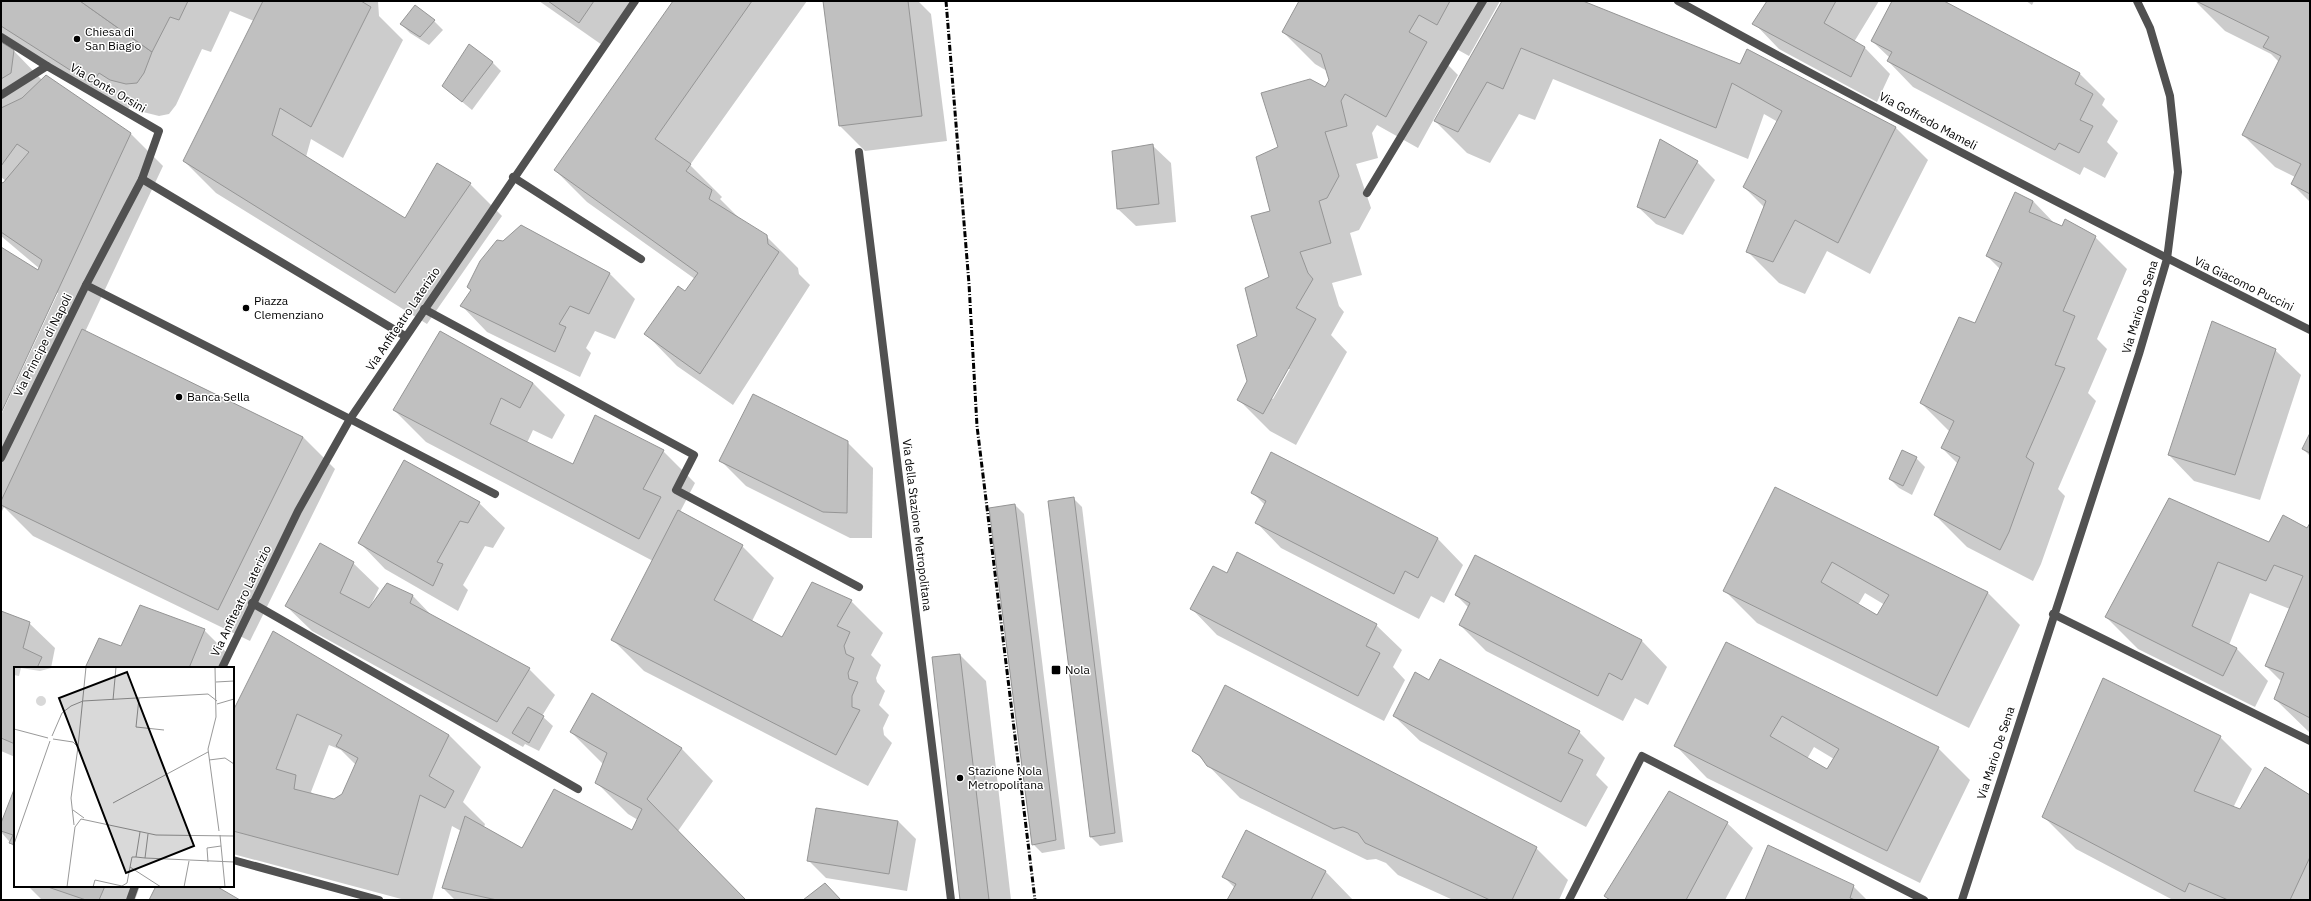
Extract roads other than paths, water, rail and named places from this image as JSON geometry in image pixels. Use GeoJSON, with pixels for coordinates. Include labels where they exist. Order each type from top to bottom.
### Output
{"type":"FeatureCollection","features":[{"type":"Feature","properties":{"kind":"street","name":"Via Anfiteatro Laterizio"},"geometry":{"type":"LineString","coordinates":[[222,667],[298,511],[350,419],[513,177],[635,1]]}},
{"type":"Feature","properties":{"kind":"street"},"geometry":{"type":"LineString","coordinates":[[1367,193],[1483,1]]}},
{"type":"Feature","properties":{"kind":"street","name":"Via Goffredo Mameli"},"geometry":{"type":"LineString","coordinates":[[1678,1],[1765,49],[2167,259]]}},
{"type":"Feature","properties":{"kind":"street","name":"Via Mario De Sena"},"geometry":{"type":"LineString","coordinates":[[1962,900],[2053,614],[2139,354],[2167,259],[2178,172],[2170,96],[2150,28],[2137,1]]}},
{"type":"Feature","properties":{"kind":"street"},"geometry":{"type":"LineString","coordinates":[[1,37],[47,66],[1,95]]}},
{"type":"Feature","properties":{"kind":"street","name":"Via Conte Orsini"},"geometry":{"type":"LineString","coordinates":[[47,66],[159,131],[142,179]]}},
{"type":"Feature","properties":{"kind":"street","name":"Via della Stazione Metropolitana"},"geometry":{"type":"LineString","coordinates":[[858,152],[951,900]]}},
{"type":"Feature","properties":{"kind":"street"},"geometry":{"type":"LineString","coordinates":[[513,177],[641,258]]}},
{"type":"Feature","properties":{"kind":"street"},"geometry":{"type":"LineString","coordinates":[[405,336],[142,179],[86,285],[495,494]]}},
{"type":"Feature","properties":{"kind":"street","name":"Via Giacomo Puccini"},"geometry":{"type":"LineString","coordinates":[[2167,259],[2310,330]]}},
{"type":"Feature","properties":{"kind":"street","name":"Via Principe di Napoli"},"geometry":{"type":"LineString","coordinates":[[1,458],[38,378],[86,285]]}},
{"type":"Feature","properties":{"kind":"street"},"geometry":{"type":"LineString","coordinates":[[424,309],[694,455],[676,490],[859,587]]}},
{"type":"Feature","properties":{"kind":"street"},"geometry":{"type":"LineString","coordinates":[[252,604],[578,789]]}},
{"type":"Feature","properties":{"kind":"street"},"geometry":{"type":"LineString","coordinates":[[2053,614],[2310,742]]}},
{"type":"Feature","properties":{"kind":"street"},"geometry":{"type":"LineString","coordinates":[[1569,900],[1642,756],[1924,900]]}},
{"type":"Feature","properties":{"kind":"street"},"geometry":{"type":"LineString","coordinates":[[234,860],[379,900]]}},
{"type":"Feature","properties":{"kind":"street"},"geometry":{"type":"LineString","coordinates":[[130,900],[135,887]]}},
{"type":"Feature","properties":{"kind":"railway"},"geometry":{"type":"LineString","coordinates":[[946,1],[969,284],[977,426],[1035,900]]}},
{"type":"Feature","properties":{"kind":"place","name":"Chiesa di San Biagio"},"geometry":{"type":"Point","coordinates":[77,39]}},
{"type":"Feature","properties":{"kind":"place","name":"Piazza Clemenziano"},"geometry":{"type":"Point","coordinates":[246,308]}},
{"type":"Feature","properties":{"kind":"place","name":"Banca Sella"},"geometry":{"type":"Point","coordinates":[179,397]}},
{"type":"Feature","properties":{"kind":"place","name":"Nola"},"geometry":{"type":"Point","coordinates":[1056,670]}},
{"type":"Feature","properties":{"kind":"place","name":"Stazione Nola Metropolitana"},"geometry":{"type":"Point","coordinates":[960,778]}}]}
